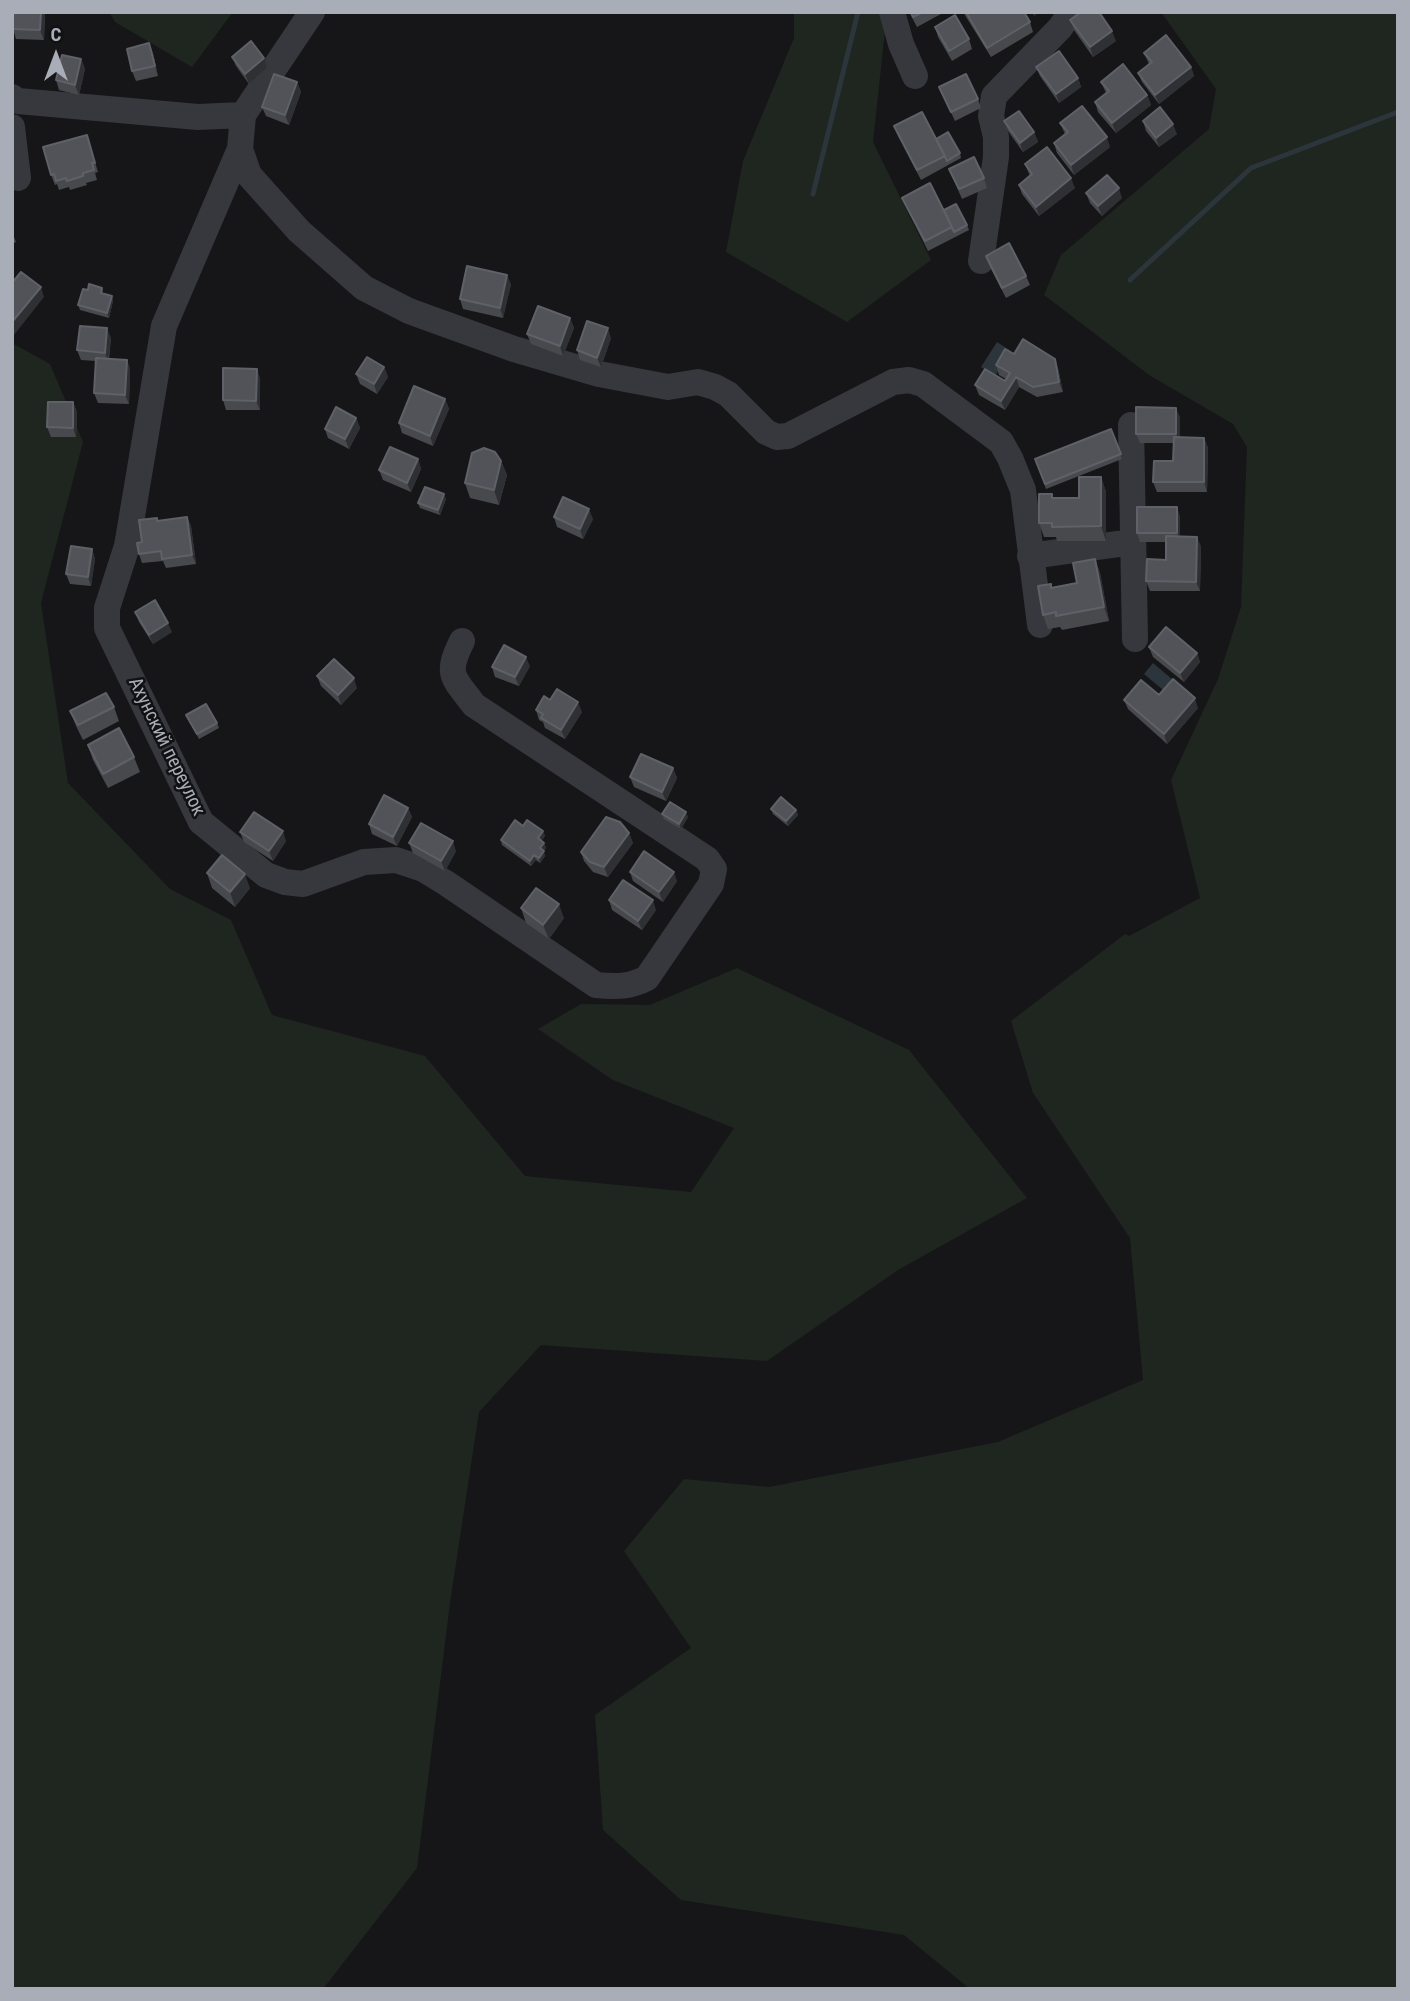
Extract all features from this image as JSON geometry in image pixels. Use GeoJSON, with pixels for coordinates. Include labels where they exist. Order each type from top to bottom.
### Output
{"type":"FeatureCollection","features":[{"type":"Feature","properties":{"kind":"street","name":"Ахунский переулок"},"geometry":{"type":"LineString","coordinates":[[312,12],[243,115],[240,149],[164,326],[127,546],[107,608],[107,628],[201,822],[266,875],[285,882],[303,884],[364,862],[396,860],[423,869],[446,883],[597,985],[632,985],[647,978],[711,884],[714,869],[707,859],[474,705],[455,680],[452,662],[462,641]]}},
{"type":"Feature","properties":{"kind":"street"},"geometry":{"type":"LineString","coordinates":[[891,12],[915,76]]}},
{"type":"Feature","properties":{"kind":"street"},"geometry":{"type":"LineString","coordinates":[[981,261],[996,157],[991,108],[994,96],[1060,28],[1071,12]]}},
{"type":"Feature","properties":{"kind":"street"},"geometry":{"type":"LineString","coordinates":[[18,178],[14,112],[198,117],[243,115]]}},
{"type":"Feature","properties":{"kind":"street"},"geometry":{"type":"LineString","coordinates":[[240,149],[249,175],[299,231],[364,288],[409,311],[514,349],[631,382],[668,387],[698,382],[715,387],[728,394],[766,432],[778,437],[788,436],[893,382],[909,380],[923,384],[1001,442],[1023,490],[1041,625]]}},
{"type":"Feature","properties":{"kind":"street"},"geometry":{"type":"LineString","coordinates":[[1131,425],[1135,639]]}},
{"type":"Feature","properties":{"kind":"street"},"geometry":{"type":"LineString","coordinates":[[1030,556],[1133,542]]}},
{"type":"Feature","properties":{"kind":"shaded area"},"geometry":{"type":"Polygon","coordinates":[[[109,12],[233,12],[192,67],[115,22],[109,12]]]}},
{"type":"Feature","properties":{"kind":"shaded area"},"geometry":{"type":"Polygon","coordinates":[[[794,12],[887,12],[873,142],[931,260],[847,322],[726,252],[743,161],[794,38],[794,12]]]}},
{"type":"Feature","properties":{"kind":"shaded area"},"geometry":{"type":"Polygon","coordinates":[[[1161,12],[1398,12],[1398,1989],[970,1989],[904,1935],[681,1900],[603,1830],[595,1715],[691,1648],[624,1551],[684,1479],[769,1487],[998,1442],[1143,1380],[1130,1238],[1033,1093],[1011,1021],[1125,934],[1129,936],[1200,898],[1171,780],[1218,679],[1241,607],[1247,447],[1233,424],[1149,375],[1044,295],[1061,255],[1209,129],[1216,89],[1161,12]]]}},
{"type":"Feature","properties":{"kind":"shaded area"},"geometry":{"type":"Polygon","coordinates":[[[997,342],[1011,351],[995,376],[981,367],[997,342]]]}},
{"type":"Feature","properties":{"kind":"shaded area"},"geometry":{"type":"Polygon","coordinates":[[[12,343],[50,364],[83,442],[41,603],[68,783],[170,889],[231,920],[272,1015],[425,1056],[525,1176],[691,1192],[734,1128],[613,1080],[538,1029],[581,1004],[650,1005],[737,968],[909,1050],[1027,1198],[898,1270],[767,1361],[541,1345],[479,1412],[450,1603],[417,1868],[323,1989],[12,1989],[12,343]]]}},
{"type":"Feature","properties":{"kind":"shaded area"},"geometry":{"type":"Polygon","coordinates":[[[1153,663],[1172,679],[1163,690],[1144,674],[1153,663]]]}},
{"type":"Feature","properties":{"kind":"building"},"geometry":{"type":"Polygon","coordinates":[[[13,12],[41,12],[40,30],[13,29],[13,12]]]}},
{"type":"Feature","properties":{"kind":"building"},"geometry":{"type":"Polygon","coordinates":[[[966,12],[1024,12],[1030,22],[987,48],[966,12]]]}},
{"type":"Feature","properties":{"kind":"building"},"geometry":{"type":"Polygon","coordinates":[[[1081,12],[1099,12],[1112,31],[1090,47],[1070,20],[1081,12]]]}},
{"type":"Feature","properties":{"kind":"building"},"geometry":{"type":"Polygon","coordinates":[[[955,15],[969,39],[949,51],[935,27],[955,15]]]}},
{"type":"Feature","properties":{"kind":"building"},"geometry":{"type":"Polygon","coordinates":[[[1166,35],[1191,67],[1155,95],[1138,73],[1152,62],[1144,53],[1166,35]]]}},
{"type":"Feature","properties":{"kind":"building"},"geometry":{"type":"Polygon","coordinates":[[[251,41],[264,58],[245,74],[232,57],[251,41]]]}},
{"type":"Feature","properties":{"kind":"building"},"geometry":{"type":"Polygon","coordinates":[[[149,43],[155,66],[132,71],[127,49],[149,43]]]}},
{"type":"Feature","properties":{"kind":"building"},"geometry":{"type":"Polygon","coordinates":[[[1059,51],[1078,78],[1056,94],[1036,67],[1059,51]]]}},
{"type":"Feature","properties":{"kind":"building"},"geometry":{"type":"Polygon","coordinates":[[[62,55],[81,59],[75,85],[56,80],[62,55]]]}},
{"type":"Feature","properties":{"kind":"building"},"geometry":{"type":"Polygon","coordinates":[[[1123,64],[1147,95],[1112,123],[1095,102],[1109,91],[1101,82],[1123,64]]]}},
{"type":"Feature","properties":{"kind":"building"},"geometry":{"type":"Polygon","coordinates":[[[274,74],[297,82],[285,115],[262,107],[274,74]]]}},
{"type":"Feature","properties":{"kind":"building"},"geometry":{"type":"Polygon","coordinates":[[[966,74],[978,99],[951,112],[939,87],[966,74]]]}},
{"type":"Feature","properties":{"kind":"building"},"geometry":{"type":"Polygon","coordinates":[[[1082,106],[1107,137],[1071,165],[1054,143],[1068,132],[1060,123],[1082,106]]]}},
{"type":"Feature","properties":{"kind":"building"},"geometry":{"type":"Polygon","coordinates":[[[1160,107],[1173,124],[1156,138],[1143,121],[1160,107]]]}},
{"type":"Feature","properties":{"kind":"building"},"geometry":{"type":"Polygon","coordinates":[[[1019,111],[1034,132],[1020,143],[1004,121],[1019,111]]]}},
{"type":"Feature","properties":{"kind":"building"},"geometry":{"type":"Polygon","coordinates":[[[922,112],[945,156],[917,170],[894,126],[922,112]]]}},
{"type":"Feature","properties":{"kind":"building"},"geometry":{"type":"Polygon","coordinates":[[[948,132],[960,153],[947,161],[936,139],[948,132]]]}},
{"type":"Feature","properties":{"kind":"building"},"geometry":{"type":"Polygon","coordinates":[[[87,135],[95,163],[92,163],[94,170],[67,181],[66,178],[56,181],[54,174],[51,175],[43,147],[87,135]]]}},
{"type":"Feature","properties":{"kind":"building"},"geometry":{"type":"Polygon","coordinates":[[[1047,147],[1071,178],[1036,207],[1019,185],[1032,174],[1025,164],[1047,147]]]}},
{"type":"Feature","properties":{"kind":"building"},"geometry":{"type":"Polygon","coordinates":[[[974,157],[984,178],[959,189],[949,169],[974,157]]]}},
{"type":"Feature","properties":{"kind":"building"},"geometry":{"type":"Polygon","coordinates":[[[1107,175],[1119,188],[1098,206],[1086,193],[1107,175]]]}},
{"type":"Feature","properties":{"kind":"building"},"geometry":{"type":"Polygon","coordinates":[[[930,183],[952,227],[925,241],[902,198],[930,183]]]}},
{"type":"Feature","properties":{"kind":"building"},"geometry":{"type":"Polygon","coordinates":[[[956,204],[967,225],[954,232],[944,210],[956,204]]]}},
{"type":"Feature","properties":{"kind":"building"},"geometry":{"type":"Polygon","coordinates":[[[1009,243],[1026,276],[1002,288],[986,256],[1009,243]]]}},
{"type":"Feature","properties":{"kind":"building"},"geometry":{"type":"Polygon","coordinates":[[[467,266],[507,275],[500,308],[460,299],[467,266]]]}},
{"type":"Feature","properties":{"kind":"building"},"geometry":{"type":"Polygon","coordinates":[[[21,272],[41,287],[12,322],[12,283],[21,272]]]}},
{"type":"Feature","properties":{"kind":"building"},"geometry":{"type":"Polygon","coordinates":[[[89,284],[102,288],[101,293],[112,296],[107,313],[78,305],[83,289],[88,290],[89,284]]]}},
{"type":"Feature","properties":{"kind":"building"},"geometry":{"type":"Polygon","coordinates":[[[538,306],[570,318],[560,346],[527,334],[538,306]]]}},
{"type":"Feature","properties":{"kind":"building"},"geometry":{"type":"Polygon","coordinates":[[[587,321],[608,328],[597,358],[577,350],[587,321]]]}},
{"type":"Feature","properties":{"kind":"building"},"geometry":{"type":"Polygon","coordinates":[[[80,326],[107,328],[105,353],[77,350],[80,326]]]}},
{"type":"Feature","properties":{"kind":"building"},"geometry":{"type":"Polygon","coordinates":[[[1023,339],[1055,359],[1059,382],[1033,387],[1016,377],[1001,401],[975,385],[985,369],[1005,381],[1010,373],[996,365],[1005,349],[1014,354],[1023,339]]]}},
{"type":"Feature","properties":{"kind":"building"},"geometry":{"type":"Polygon","coordinates":[[[367,357],[384,367],[374,384],[356,374],[367,357]]]}},
{"type":"Feature","properties":{"kind":"building"},"geometry":{"type":"Polygon","coordinates":[[[96,358],[127,360],[125,395],[94,393],[96,358]]]}},
{"type":"Feature","properties":{"kind":"building"},"geometry":{"type":"Polygon","coordinates":[[[223,368],[257,369],[256,401],[223,400],[223,368]]]}},
{"type":"Feature","properties":{"kind":"building"},"geometry":{"type":"Polygon","coordinates":[[[414,386],[445,399],[430,436],[399,423],[414,386]]]}},
{"type":"Feature","properties":{"kind":"building"},"geometry":{"type":"Polygon","coordinates":[[[48,402],[73,402],[73,428],[47,427],[48,402]]]}},
{"type":"Feature","properties":{"kind":"building"},"geometry":{"type":"Polygon","coordinates":[[[336,407],[356,418],[345,439],[325,429],[336,407]]]}},
{"type":"Feature","properties":{"kind":"building"},"geometry":{"type":"Polygon","coordinates":[[[1136,407],[1176,408],[1176,434],[1136,434],[1136,407]]]}},
{"type":"Feature","properties":{"kind":"building"},"geometry":{"type":"Polygon","coordinates":[[[1111,429],[1121,454],[1045,484],[1035,459],[1111,429]]]}},
{"type":"Feature","properties":{"kind":"building"},"geometry":{"type":"Polygon","coordinates":[[[1174,437],[1204,438],[1204,482],[1153,482],[1154,461],[1173,461],[1174,437]]]}},
{"type":"Feature","properties":{"kind":"building"},"geometry":{"type":"Polygon","coordinates":[[[390,447],[418,459],[407,483],[379,470],[390,447]]]}},
{"type":"Feature","properties":{"kind":"building"},"geometry":{"type":"Polygon","coordinates":[[[484,448],[495,452],[501,461],[494,490],[465,483],[472,453],[484,448]]]}},
{"type":"Feature","properties":{"kind":"building"},"geometry":{"type":"Polygon","coordinates":[[[1079,477],[1101,477],[1101,526],[1052,527],[1052,523],[1039,523],[1039,494],[1052,494],[1052,498],[1079,498],[1079,477]]]}},
{"type":"Feature","properties":{"kind":"building"},"geometry":{"type":"Polygon","coordinates":[[[425,487],[444,494],[438,510],[418,503],[425,487]]]}},
{"type":"Feature","properties":{"kind":"building"},"geometry":{"type":"Polygon","coordinates":[[[563,497],[589,509],[580,529],[554,517],[563,497]]]}},
{"type":"Feature","properties":{"kind":"building"},"geometry":{"type":"Polygon","coordinates":[[[1137,507],[1177,507],[1177,533],[1137,533],[1137,507]]]}},
{"type":"Feature","properties":{"kind":"building"},"geometry":{"type":"Polygon","coordinates":[[[187,517],[192,555],[162,559],[161,551],[139,554],[137,543],[142,542],[139,520],[157,518],[157,521],[187,517]]]}},
{"type":"Feature","properties":{"kind":"building"},"geometry":{"type":"Polygon","coordinates":[[[1166,536],[1197,537],[1196,582],[1146,581],[1147,559],[1166,560],[1166,536]]]}},
{"type":"Feature","properties":{"kind":"building"},"geometry":{"type":"Polygon","coordinates":[[[71,546],[92,549],[88,577],[66,574],[71,546]]]}},
{"type":"Feature","properties":{"kind":"building"},"geometry":{"type":"Polygon","coordinates":[[[1095,559],[1104,607],[1056,616],[1056,612],[1043,615],[1038,586],[1051,584],[1051,588],[1077,583],[1073,563],[1095,559]]]}},
{"type":"Feature","properties":{"kind":"building"},"geometry":{"type":"Polygon","coordinates":[[[155,600],[168,623],[149,635],[135,612],[155,600]]]}},
{"type":"Feature","properties":{"kind":"building"},"geometry":{"type":"Polygon","coordinates":[[[1166,627],[1197,653],[1180,673],[1149,647],[1166,627]]]}},
{"type":"Feature","properties":{"kind":"building"},"geometry":{"type":"Polygon","coordinates":[[[504,645],[526,657],[515,677],[492,667],[504,645]]]}},
{"type":"Feature","properties":{"kind":"building"},"geometry":{"type":"Polygon","coordinates":[[[334,659],[354,678],[338,695],[317,676],[334,659]]]}},
{"type":"Feature","properties":{"kind":"building"},"geometry":{"type":"Polygon","coordinates":[[[1173,679],[1195,698],[1164,734],[1124,700],[1141,680],[1159,695],[1173,679]]]}},
{"type":"Feature","properties":{"kind":"building"},"geometry":{"type":"Polygon","coordinates":[[[557,689],[578,702],[561,730],[541,718],[543,714],[536,710],[544,696],[550,700],[557,689]]]}},
{"type":"Feature","properties":{"kind":"building"},"geometry":{"type":"Polygon","coordinates":[[[106,693],[114,707],[78,725],[70,711],[106,693]]]}},
{"type":"Feature","properties":{"kind":"building"},"geometry":{"type":"Polygon","coordinates":[[[206,704],[217,723],[197,734],[186,715],[206,704]]]}},
{"type":"Feature","properties":{"kind":"building"},"geometry":{"type":"Polygon","coordinates":[[[119,728],[134,757],[103,774],[88,745],[119,728]]]}},
{"type":"Feature","properties":{"kind":"building"},"geometry":{"type":"Polygon","coordinates":[[[641,754],[673,768],[662,792],[630,777],[641,754]]]}},
{"type":"Feature","properties":{"kind":"building"},"geometry":{"type":"Polygon","coordinates":[[[384,795],[408,808],[393,837],[369,824],[384,795]]]}},
{"type":"Feature","properties":{"kind":"building"},"geometry":{"type":"Polygon","coordinates":[[[781,797],[796,810],[786,821],[771,809],[781,797]]]}},
{"type":"Feature","properties":{"kind":"building"},"geometry":{"type":"Polygon","coordinates":[[[670,802],[686,812],[679,824],[662,814],[670,802]]]}},
{"type":"Feature","properties":{"kind":"building"},"geometry":{"type":"Polygon","coordinates":[[[254,812],[283,831],[269,851],[240,832],[254,812]]]}},
{"type":"Feature","properties":{"kind":"building"},"geometry":{"type":"Polygon","coordinates":[[[606,817],[620,822],[629,833],[604,867],[590,862],[581,852],[606,817]]]}},
{"type":"Feature","properties":{"kind":"building"},"geometry":{"type":"Polygon","coordinates":[[[515,820],[523,826],[527,820],[543,831],[538,838],[544,843],[540,848],[544,851],[539,858],[534,855],[530,861],[501,840],[515,820]]]}},
{"type":"Feature","properties":{"kind":"building"},"geometry":{"type":"Polygon","coordinates":[[[421,823],[453,841],[441,861],[409,843],[421,823]]]}},
{"type":"Feature","properties":{"kind":"building"},"geometry":{"type":"Polygon","coordinates":[[[644,851],[674,872],[659,892],[630,872],[644,851]]]}},
{"type":"Feature","properties":{"kind":"building"},"geometry":{"type":"Polygon","coordinates":[[[222,855],[245,874],[230,892],[207,873],[222,855]]]}},
{"type":"Feature","properties":{"kind":"building"},"geometry":{"type":"Polygon","coordinates":[[[623,880],[653,900],[638,921],[609,900],[623,880]]]}},
{"type":"Feature","properties":{"kind":"building"},"geometry":{"type":"Polygon","coordinates":[[[536,888],[559,904],[543,925],[521,908],[536,888]]]}},
{"type":"Feature","properties":{"kind":"waterway"},"geometry":{"type":"LineString","coordinates":[[813,194],[858,12]]}},
{"type":"Feature","properties":{"kind":"waterway"},"geometry":{"type":"LineString","coordinates":[[1130,280],[1251,168],[1398,112]]}}]}
